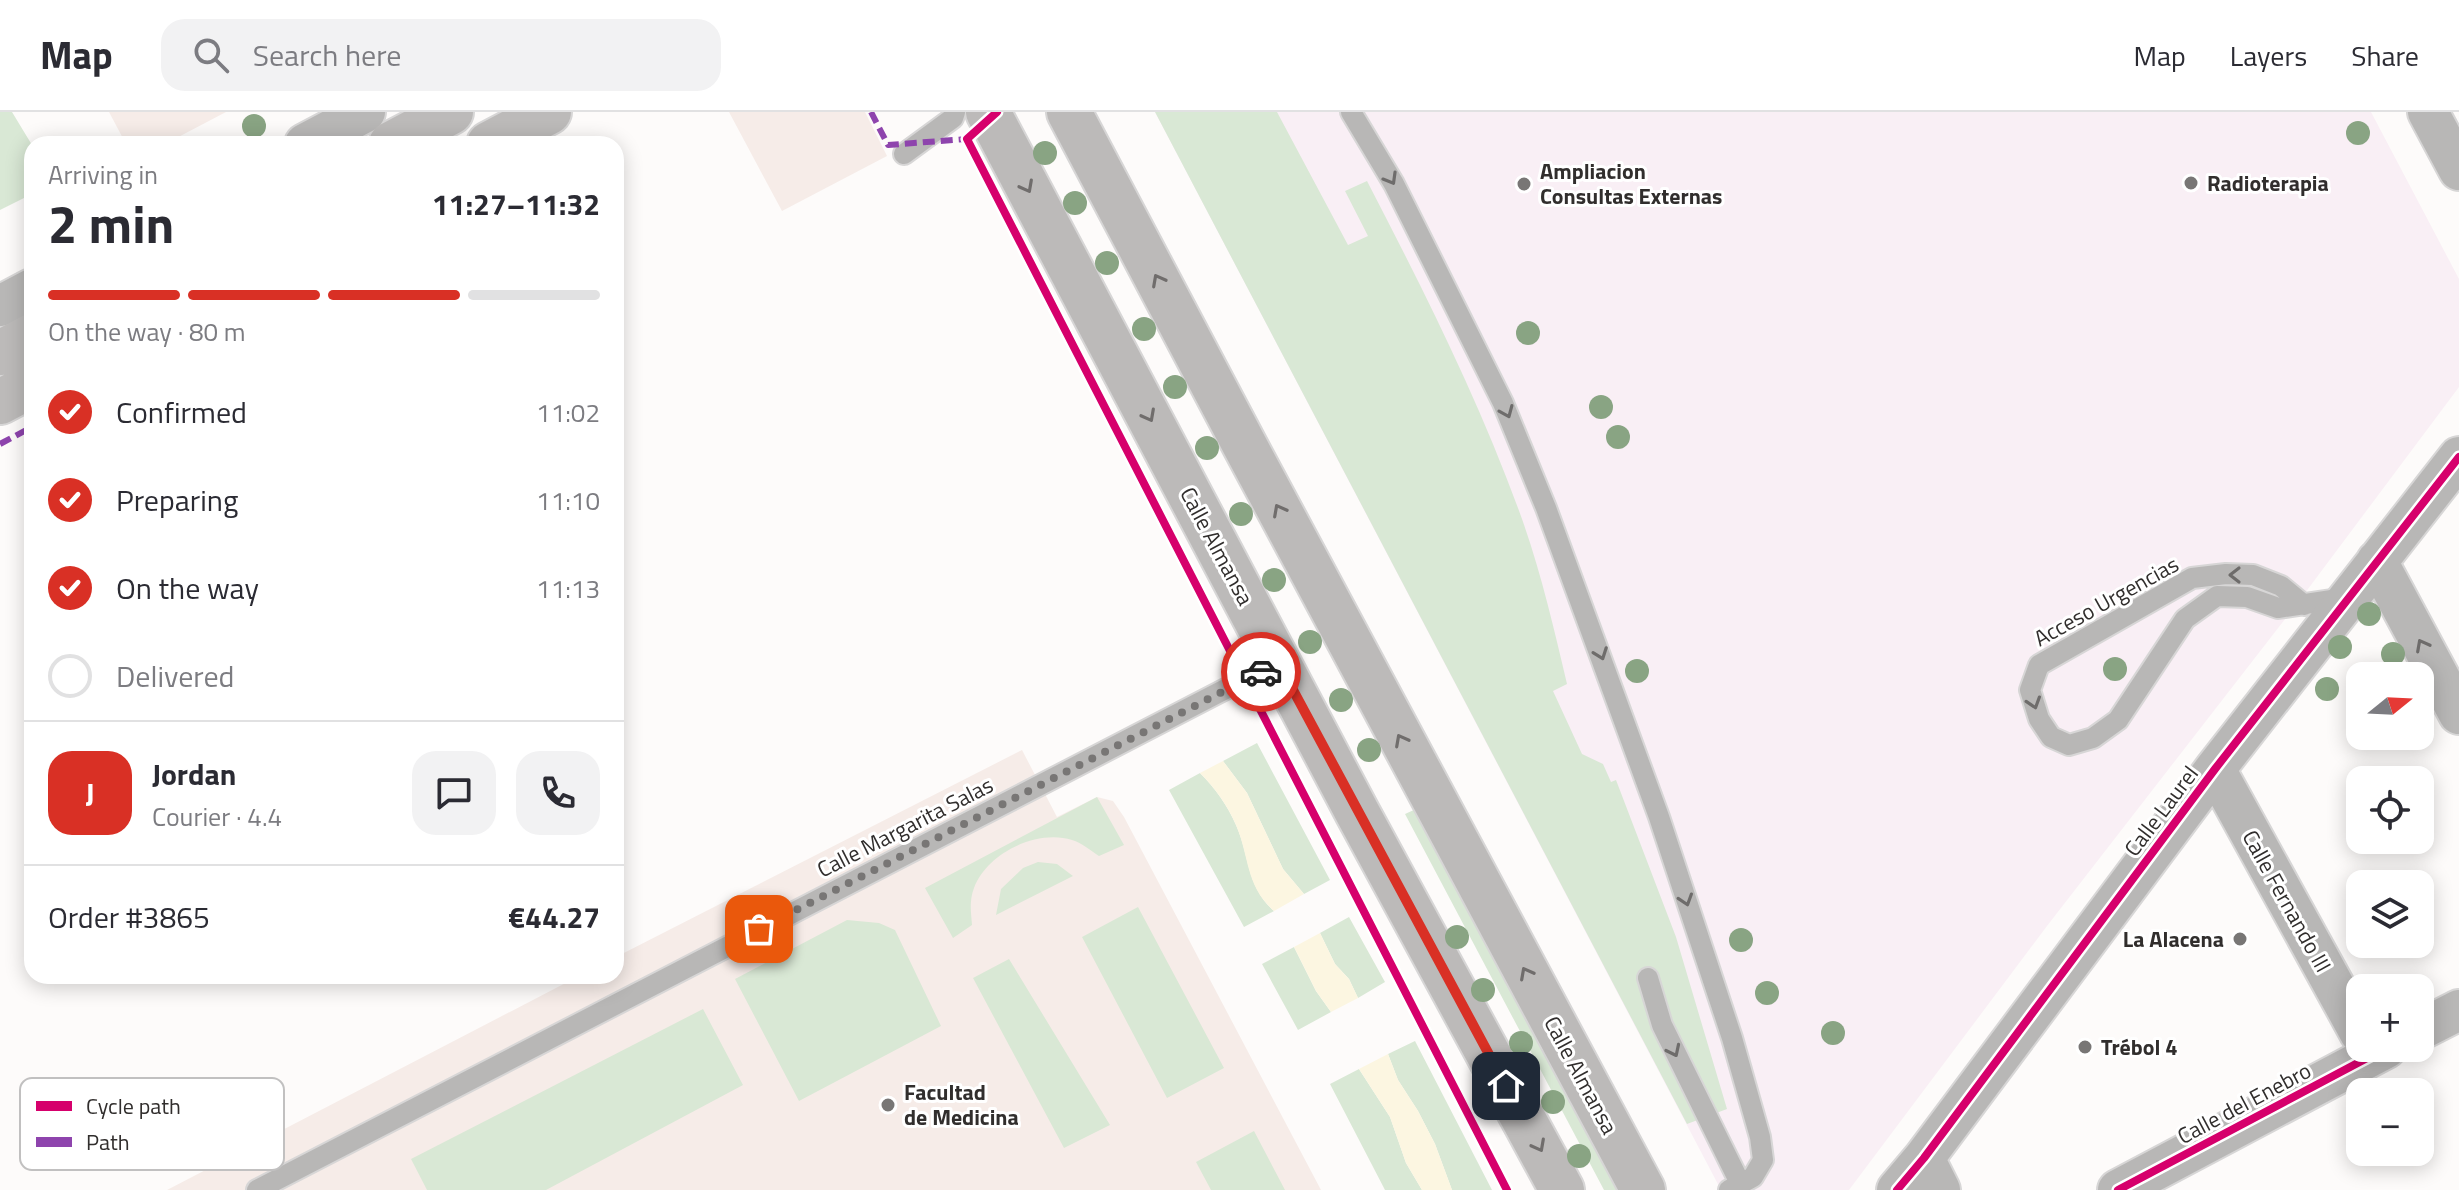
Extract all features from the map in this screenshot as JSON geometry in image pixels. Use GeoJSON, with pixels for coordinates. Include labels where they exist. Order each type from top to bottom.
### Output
{"type":"FeatureCollection","features":[{"type":"Feature","properties":{"kind":"main road"},"geometry":{"type":"LineString","coordinates":[[406,136],[451,112]]}},
{"type":"Feature","properties":{"kind":"main road"},"geometry":{"type":"LineString","coordinates":[[504,136],[549,112]]}},
{"type":"Feature","properties":{"kind":"main road","name":"Calle Almansa"},"geometry":{"type":"LineString","coordinates":[[988,112],[1278,662],[1562,1190]]}},
{"type":"Feature","properties":{"kind":"main road","name":"Calle Almansa"},"geometry":{"type":"LineString","coordinates":[[1069,112],[1643,1190]]}},
{"type":"Feature","properties":{"kind":"main road"},"geometry":{"type":"LineString","coordinates":[[0,353],[24,340]]}},
{"type":"Feature","properties":{"kind":"main road"},"geometry":{"type":"LineString","coordinates":[[0,402],[24,389]]}},
{"type":"Feature","properties":{"kind":"street"},"geometry":{"type":"LineString","coordinates":[[320,136],[365,112]]}},
{"type":"Feature","properties":{"kind":"street"},"geometry":{"type":"LineString","coordinates":[[2428,112],[2459,170]]}},
{"type":"Feature","properties":{"kind":"street"},"geometry":{"type":"LineString","coordinates":[[0,306],[24,293]]}},
{"type":"Feature","properties":{"kind":"street","name":"Calle Laurel"},"geometry":{"type":"LineString","coordinates":[[1897,1190],[1932,1174],[2215,769],[2459,457]]}},
{"type":"Feature","properties":{"kind":"street"},"geometry":{"type":"LineString","coordinates":[[2377,561],[2459,714]]}},
{"type":"Feature","properties":{"kind":"street","name":"Calle Fernando III"},"geometry":{"type":"LineString","coordinates":[[2215,769],[2346,1000]]}},
{"type":"Feature","properties":{"kind":"street"},"geometry":{"type":"LineString","coordinates":[[2434,1023],[2459,1010]]}},
{"type":"Feature","properties":{"kind":"street","name":"Calle del Enebro"},"geometry":{"type":"LineString","coordinates":[[2118,1190],[2346,1061]]}},
{"type":"Feature","properties":{"kind":"lane"},"geometry":{"type":"LineString","coordinates":[[904,154],[953,118],[955,112]]}},
{"type":"Feature","properties":{"kind":"lane"},"geometry":{"type":"LineString","coordinates":[[1351,112],[1488,356],[1575,569],[1732,1038],[1760,1137],[1763,1160],[1753,1177],[1735,1187],[1662,1025],[1648,978]]}},
{"type":"Feature","properties":{"kind":"lane","name":"Acceso Urgencias"},"geometry":{"type":"LineString","coordinates":[[2253,575],[2281,586],[2304,605],[2278,608],[2247,597],[2217,596],[2185,619],[2118,720],[2093,738],[2069,745],[2051,737],[2039,719],[2030,690],[2039,665],[2192,578],[2253,575]]}},
{"type":"Feature","properties":{"kind":"lane"},"geometry":{"type":"LineString","coordinates":[[2306,653],[2304,605],[2349,598]]}},
{"type":"Feature","properties":{"kind":"lane","name":"Calle Margarita Salas"},"geometry":{"type":"LineString","coordinates":[[257,1190],[1278,662]]}},
{"type":"Feature","properties":{"kind":"shaded area"},"geometry":{"type":"Polygon","coordinates":[[[109,112],[226,112],[180,136],[122,136],[109,112]]]}},
{"type":"Feature","properties":{"kind":"shaded area"},"geometry":{"type":"Polygon","coordinates":[[[729,112],[865,112],[887,156],[782,211],[729,112]]]}},
{"type":"Feature","properties":{"kind":"shaded area"},"geometry":{"type":"Polygon","coordinates":[[[1155,112],[2371,112],[2459,279],[2459,387],[1849,1190],[1721,1190],[1155,112]]]}},
{"type":"Feature","properties":{"kind":"shaded area"},"geometry":{"type":"Polygon","coordinates":[[[1022,750],[1057,817],[1097,797],[1113,801],[1124,817],[1321,1190],[167,1190],[206,1170],[284,1170],[284,1129],[564,984],[624,984],[624,953],[1022,750]]]}},
{"type":"Feature","properties":{"kind":"green space"},"geometry":{"type":"Polygon","coordinates":[[[0,112],[12,112],[27,136],[24,136],[24,198],[0,210],[0,112]]]}},
{"type":"Feature","properties":{"kind":"green space"},"geometry":{"type":"Polygon","coordinates":[[[1155,112],[1277,112],[1348,245],[1368,236],[1345,191],[1367,181],[1450,347],[1506,475],[1535,560],[1567,684],[1553,691],[1582,754],[1603,764],[1611,782],[1616,780],[1676,937],[1727,1109],[1687,1124],[1155,112]]]}},
{"type":"Feature","properties":{"kind":"green space"},"geometry":{"type":"Polygon","coordinates":[[[1257,743],[1330,880],[1304,894],[1283,869],[1247,793],[1223,761],[1257,743]]]}},
{"type":"Feature","properties":{"kind":"green space"},"geometry":{"type":"Polygon","coordinates":[[[1200,773],[1229,811],[1241,837],[1253,881],[1274,911],[1244,927],[1169,790],[1200,773]]]}},
{"type":"Feature","properties":{"kind":"green space"},"geometry":{"type":"Polygon","coordinates":[[[1097,797],[1124,845],[1099,856],[1076,841],[1058,837],[1029,841],[1015,847],[990,864],[981,875],[971,897],[972,925],[953,938],[925,888],[1097,797]]]}},
{"type":"Feature","properties":{"kind":"green space"},"geometry":{"type":"Polygon","coordinates":[[[1416,809],[1617,1190],[1604,1190],[1405,814],[1416,809]]]}},
{"type":"Feature","properties":{"kind":"green space"},"geometry":{"type":"Polygon","coordinates":[[[1038,862],[1057,864],[1073,876],[996,915],[1001,889],[1023,868],[1038,862]]]}},
{"type":"Feature","properties":{"kind":"green space"},"geometry":{"type":"Polygon","coordinates":[[[1138,907],[1224,1068],[1167,1098],[1082,937],[1138,907]]]}},
{"type":"Feature","properties":{"kind":"green space"},"geometry":{"type":"Polygon","coordinates":[[[1349,917],[1385,982],[1358,998],[1349,979],[1335,964],[1320,933],[1349,917]]]}},
{"type":"Feature","properties":{"kind":"green space"},"geometry":{"type":"Polygon","coordinates":[[[847,920],[879,923],[895,930],[941,1026],[799,1101],[735,979],[847,920]]]}},
{"type":"Feature","properties":{"kind":"green space"},"geometry":{"type":"Polygon","coordinates":[[[1294,947],[1316,991],[1331,1012],[1298,1030],[1262,964],[1294,947]]]}},
{"type":"Feature","properties":{"kind":"green space"},"geometry":{"type":"Polygon","coordinates":[[[1009,959],[1110,1125],[1064,1148],[973,978],[1009,959]]]}},
{"type":"Feature","properties":{"kind":"green space"},"geometry":{"type":"Polygon","coordinates":[[[703,1009],[743,1085],[546,1190],[427,1190],[411,1159],[703,1009]]]}},
{"type":"Feature","properties":{"kind":"green space"},"geometry":{"type":"Polygon","coordinates":[[[1415,1041],[1492,1190],[1452,1190],[1435,1144],[1398,1080],[1388,1054],[1415,1041]]]}},
{"type":"Feature","properties":{"kind":"green space"},"geometry":{"type":"Polygon","coordinates":[[[1359,1069],[1390,1117],[1406,1163],[1422,1190],[1385,1190],[1330,1084],[1359,1069]]]}},
{"type":"Feature","properties":{"kind":"green space"},"geometry":{"type":"Polygon","coordinates":[[[1254,1131],[1285,1190],[1211,1190],[1196,1162],[1254,1131]]]}},
{"type":"Feature","properties":{"kind":"sand"},"geometry":{"type":"Polygon","coordinates":[[[1223,761],[1247,793],[1283,869],[1304,894],[1274,911],[1253,881],[1229,811],[1200,773],[1223,761]]]}},
{"type":"Feature","properties":{"kind":"sand"},"geometry":{"type":"Polygon","coordinates":[[[1320,933],[1335,964],[1349,979],[1358,998],[1331,1012],[1316,991],[1294,947],[1320,933]]]}},
{"type":"Feature","properties":{"kind":"sand"},"geometry":{"type":"Polygon","coordinates":[[[1388,1054],[1398,1080],[1435,1144],[1452,1190],[1422,1190],[1406,1163],[1390,1117],[1359,1069],[1388,1054]]]}},
{"type":"Feature","properties":{"kind":"marked path"},"geometry":{"type":"LineString","coordinates":[[871,112],[888,145],[967,139]]}},
{"type":"Feature","properties":{"kind":"marked path"},"geometry":{"type":"LineString","coordinates":[[0,444],[24,431]]}},
{"type":"Feature","properties":{"kind":"cycle path"},"geometry":{"type":"LineString","coordinates":[[997,112],[967,139],[1507,1190]]}},
{"type":"Feature","properties":{"kind":"cycle path"},"geometry":{"type":"LineString","coordinates":[[1897,1190],[2215,769],[2459,457]]}},
{"type":"Feature","properties":{"kind":"cycle path"},"geometry":{"type":"LineString","coordinates":[[2118,1190],[2360,1062]]}},
{"type":"Feature","properties":{"kind":"way so far"},"geometry":{"type":"LineString","coordinates":[[759,929],[1261,672]]}},
{"type":"Feature","properties":{"kind":"place","name":"Radioterapia"},"geometry":{"type":"Point","coordinates":[2191,183]}},
{"type":"Feature","properties":{"kind":"place","name":"Ampliacion Consultas Externas"},"geometry":{"type":"Point","coordinates":[1524,184]}},
{"type":"Feature","properties":{"kind":"place","name":"La Alacena"},"geometry":{"type":"Point","coordinates":[2240,939]}},
{"type":"Feature","properties":{"kind":"place","name":"Trébol 4"},"geometry":{"type":"Point","coordinates":[2085,1047]}},
{"type":"Feature","properties":{"kind":"place","name":"Facultad de Medicina"},"geometry":{"type":"Point","coordinates":[888,1105]}},
{"type":"Feature","properties":{"kind":"route"},"geometry":{"type":"LineString","coordinates":[[1261,672],[1278,662],[1506,1086]]}}]}
